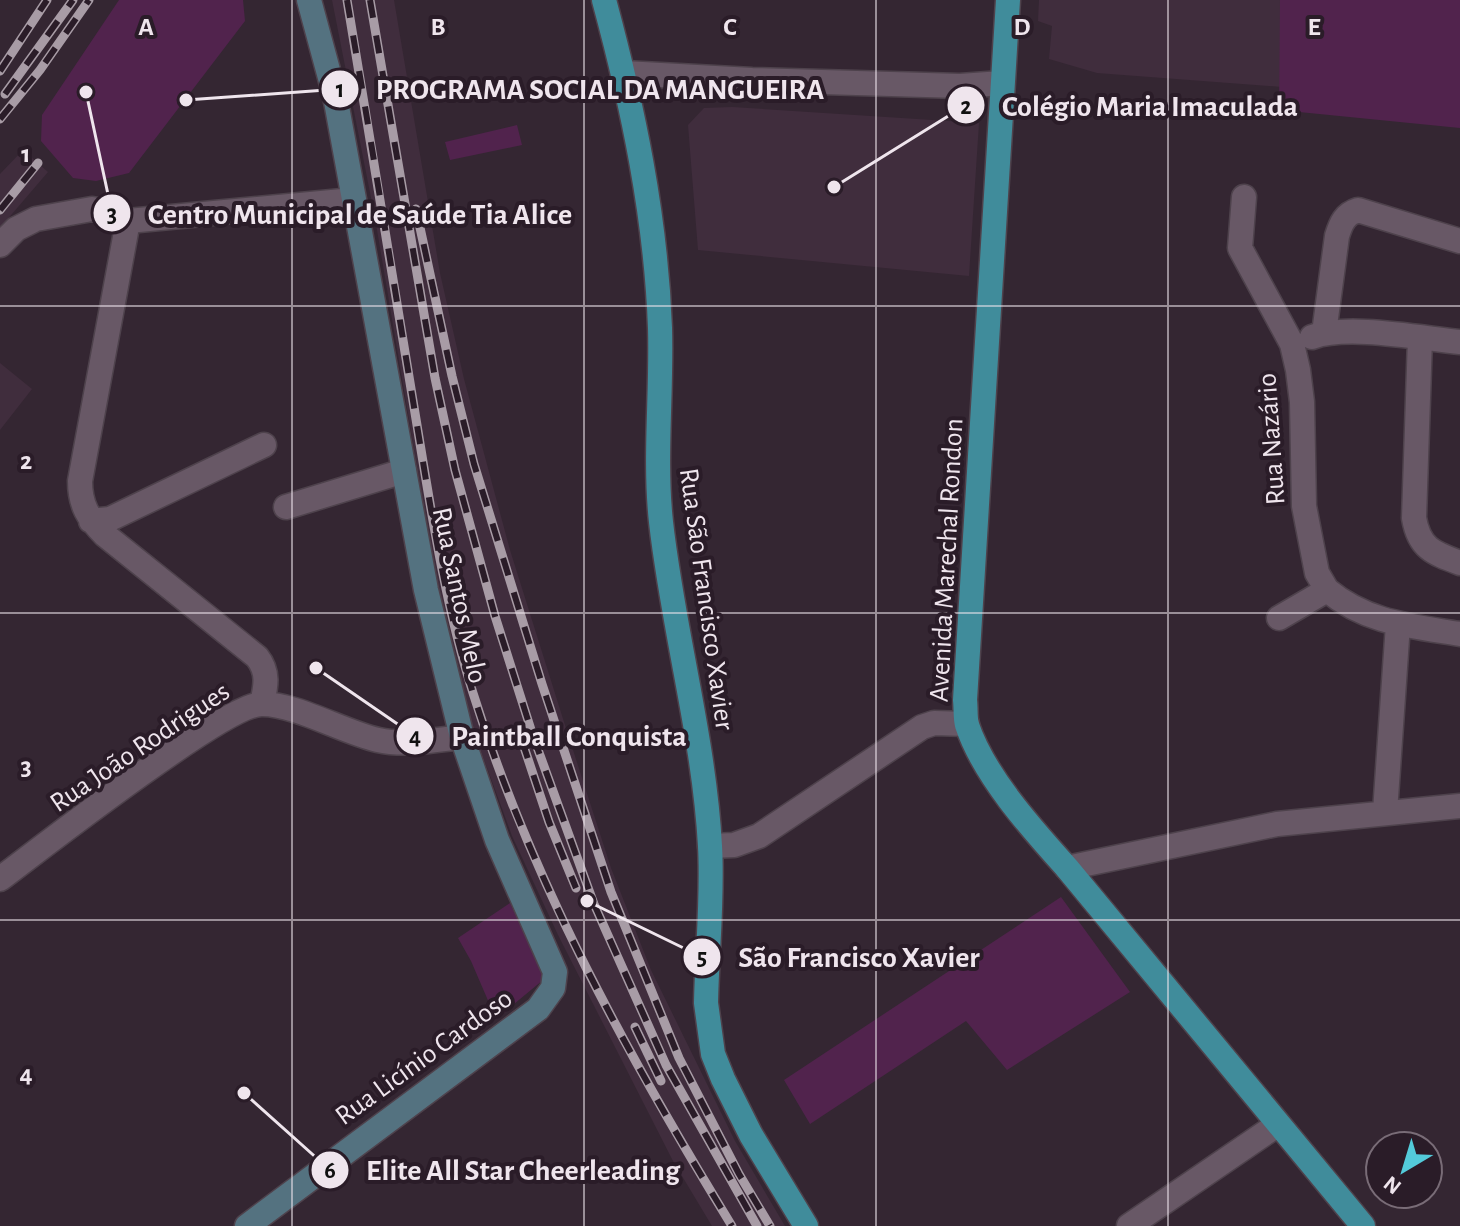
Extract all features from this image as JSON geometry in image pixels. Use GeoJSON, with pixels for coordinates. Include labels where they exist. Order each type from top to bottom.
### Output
{"type":"FeatureCollection","features":[{"type":"Feature","properties":{"kind":"main road","name":"Rua Santos Melo"},"geometry":{"type":"LineString","coordinates":[[309,0],[335,96],[426,590],[462,737],[497,840],[551,960],[555,972],[553,988]]}},
{"type":"Feature","properties":{"kind":"main road","name":"Rua São Francisco Xavier"},"geometry":{"type":"LineString","coordinates":[[604,0],[624,73],[653,232],[660,329],[658,462],[661,522],[701,766],[710,846],[706,1003],[713,1054],[751,1135],[806,1226]]}},
{"type":"Feature","properties":{"kind":"main road","name":"Avenida Marechal Rondon"},"geometry":{"type":"LineString","coordinates":[[1008,0],[965,700],[967,724],[984,759],[1018,811],[1363,1226]]}},
{"type":"Feature","properties":{"kind":"main road","name":"Rua Licínio Cardoso"},"geometry":{"type":"LineString","coordinates":[[247,1226],[538,1009],[553,988]]}},
{"type":"Feature","properties":{"kind":"street"},"geometry":{"type":"LineString","coordinates":[[624,73],[944,86],[1002,83]]}},
{"type":"Feature","properties":{"kind":"street","name":"Rua Nazário"},"geometry":{"type":"LineString","coordinates":[[1244,197],[1240,248],[1292,344],[1302,402],[1304,506],[1317,573],[1327,590]]}},
{"type":"Feature","properties":{"kind":"street"},"geometry":{"type":"LineString","coordinates":[[0,245],[16,229],[31,221],[92,209],[109,212],[128,221],[353,200]]}},
{"type":"Feature","properties":{"kind":"street"},"geometry":{"type":"LineString","coordinates":[[1324,333],[1337,236],[1341,224],[1351,212],[1358,210],[1460,241]]}},
{"type":"Feature","properties":{"kind":"street"},"geometry":{"type":"LineString","coordinates":[[128,221],[80,481],[80,498],[91,521],[257,657],[264,667],[267,680],[262,704]]}},
{"type":"Feature","properties":{"kind":"street"},"geometry":{"type":"LineString","coordinates":[[1292,344],[1324,333],[1368,333],[1460,342]]}},
{"type":"Feature","properties":{"kind":"street"},"geometry":{"type":"LineString","coordinates":[[1420,338],[1414,518],[1417,536],[1428,549],[1460,563]]}},
{"type":"Feature","properties":{"kind":"street"},"geometry":{"type":"LineString","coordinates":[[91,521],[110,519],[264,445]]}},
{"type":"Feature","properties":{"kind":"street"},"geometry":{"type":"LineString","coordinates":[[286,507],[404,471]]}},
{"type":"Feature","properties":{"kind":"street"},"geometry":{"type":"LineString","coordinates":[[1279,618],[1327,590],[1358,612],[1398,624],[1460,634]]}},
{"type":"Feature","properties":{"kind":"street"},"geometry":{"type":"LineString","coordinates":[[1385,812],[1398,624]]}},
{"type":"Feature","properties":{"kind":"street","name":"Rua João Rodrigues"},"geometry":{"type":"LineString","coordinates":[[0,879],[126,785],[216,724],[250,706],[262,704],[379,740],[421,741],[462,737]]}},
{"type":"Feature","properties":{"kind":"street"},"geometry":{"type":"LineString","coordinates":[[710,846],[734,845],[759,836],[922,727],[934,723],[967,724]]}},
{"type":"Feature","properties":{"kind":"street"},"geometry":{"type":"LineString","coordinates":[[1067,868],[1277,824],[1460,806]]}},
{"type":"Feature","properties":{"kind":"street"},"geometry":{"type":"LineString","coordinates":[[1129,1226],[1277,1125]]}},
{"type":"Feature","properties":{"kind":"shaded area"},"geometry":{"type":"Polygon","coordinates":[[[119,0],[243,0],[245,21],[129,173],[96,181],[73,178],[41,141],[42,115],[119,0]]]}},
{"type":"Feature","properties":{"kind":"shaded area"},"geometry":{"type":"Polygon","coordinates":[[[332,0],[394,0],[440,273],[464,379],[510,550],[564,722],[611,868],[651,970],[735,1141],[785,1226],[712,1226],[673,1161],[558,935],[512,836],[475,735],[453,659],[435,574],[375,218],[332,0]]]}},
{"type":"Feature","properties":{"kind":"shaded area"},"geometry":{"type":"Polygon","coordinates":[[[1039,0],[1460,0],[1322,90],[1097,73],[1049,59],[1052,26],[1038,21],[1039,0]]]}},
{"type":"Feature","properties":{"kind":"shaded area"},"geometry":{"type":"Polygon","coordinates":[[[1280,0],[1460,0],[1460,128],[1279,110],[1280,0]]]}},
{"type":"Feature","properties":{"kind":"shaded area"},"geometry":{"type":"Polygon","coordinates":[[[732,107],[979,123],[969,276],[698,250],[688,125],[704,108],[732,107]]]}},
{"type":"Feature","properties":{"kind":"shaded area"},"geometry":{"type":"Polygon","coordinates":[[[517,125],[522,145],[450,160],[445,142],[517,125]]]}},
{"type":"Feature","properties":{"kind":"shaded area"},"geometry":{"type":"Polygon","coordinates":[[[23,150],[48,172],[0,228],[0,174],[23,150]]]}},
{"type":"Feature","properties":{"kind":"shaded area"},"geometry":{"type":"Polygon","coordinates":[[[0,363],[32,389],[0,430],[0,363]]]}},
{"type":"Feature","properties":{"kind":"shaded area"},"geometry":{"type":"Polygon","coordinates":[[[1061,897],[1130,992],[1007,1070],[966,1021],[810,1124],[784,1080],[1061,897]]]}},
{"type":"Feature","properties":{"kind":"shaded area"},"geometry":{"type":"Polygon","coordinates":[[[510,903],[541,969],[543,980],[496,1019],[458,938],[510,903]]]}},
{"type":"Feature","properties":{"kind":"railway"},"geometry":{"type":"LineString","coordinates":[[0,71],[47,0]]}},
{"type":"Feature","properties":{"kind":"railway"},"geometry":{"type":"LineString","coordinates":[[5,94],[73,0]]}},
{"type":"Feature","properties":{"kind":"railway"},"geometry":{"type":"LineString","coordinates":[[0,119],[40,70],[89,0]]}},
{"type":"Feature","properties":{"kind":"railway"},"geometry":{"type":"LineString","coordinates":[[347,0],[433,522],[454,626],[473,693],[524,832],[586,967],[656,1098],[732,1226]]}},
{"type":"Feature","properties":{"kind":"railway"},"geometry":{"type":"LineString","coordinates":[[370,0],[435,378],[455,470],[495,616],[533,736],[594,904],[666,1065],[757,1226]]}},
{"type":"Feature","properties":{"kind":"railway"},"geometry":{"type":"LineString","coordinates":[[0,210],[38,163]]}},
{"type":"Feature","properties":{"kind":"railway"},"geometry":{"type":"LineString","coordinates":[[416,209],[474,464],[611,892],[679,1058],[739,1174],[770,1226]]}},
{"type":"Feature","properties":{"kind":"railway"},"geometry":{"type":"LineString","coordinates":[[522,741],[549,822],[576,888]]}},
{"type":"Feature","properties":{"kind":"railway"},"geometry":{"type":"LineString","coordinates":[[635,1027],[661,1081]]}},
{"type":"Feature","properties":{"kind":"place","name":"Centro Municipal de Saúde Tia Alice"},"geometry":{"type":"Point","coordinates":[86,92]}},
{"type":"Feature","properties":{"kind":"place","name":"PROGRAMA SOCIAL DA MANGUEIRA"},"geometry":{"type":"Point","coordinates":[186,100]}},
{"type":"Feature","properties":{"kind":"place","name":"Colégio Maria Imaculada"},"geometry":{"type":"Point","coordinates":[834,187]}},
{"type":"Feature","properties":{"kind":"place","name":"Paintball Conquista"},"geometry":{"type":"Point","coordinates":[316,668]}},
{"type":"Feature","properties":{"kind":"place","name":"São Francisco Xavier"},"geometry":{"type":"Point","coordinates":[587,901]}},
{"type":"Feature","properties":{"kind":"place","name":"Elite All Star Cheerleading"},"geometry":{"type":"Point","coordinates":[244,1093]}}]}
